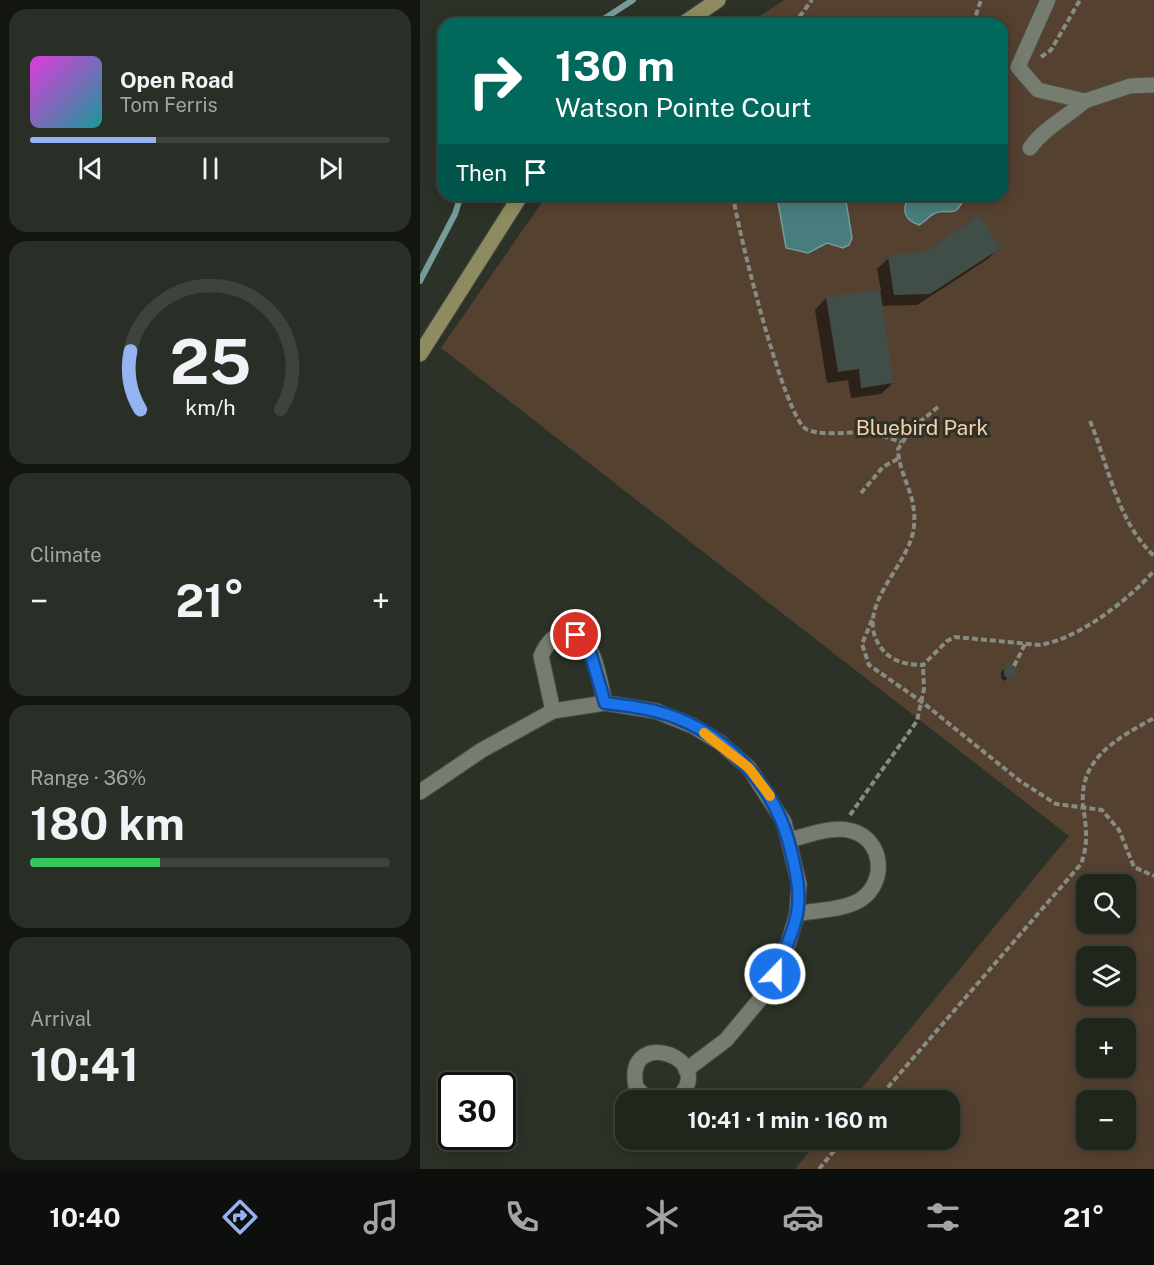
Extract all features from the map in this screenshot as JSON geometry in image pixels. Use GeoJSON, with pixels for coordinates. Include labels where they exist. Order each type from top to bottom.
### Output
{"type":"FeatureCollection","features":[{"type":"Feature","properties":{"kind":"street"},"geometry":{"type":"LineString","coordinates":[[692,18],[718,0]]}},
{"type":"Feature","properties":{"kind":"street"},"geometry":{"type":"LineString","coordinates":[[1048,0],[1018,67],[1038,90],[1085,101]]}},
{"type":"Feature","properties":{"kind":"street"},"geometry":{"type":"LineString","coordinates":[[1030,148],[1039,135],[1066,118],[1085,101],[1130,86],[1154,84]]}},
{"type":"Feature","properties":{"kind":"street"},"geometry":{"type":"LineString","coordinates":[[420,354],[517,201]]}},
{"type":"Feature","properties":{"kind":"street"},"geometry":{"type":"LineString","coordinates":[[553,711],[541,656],[549,642],[563,634],[576,635],[588,645],[605,703]]}},
{"type":"Feature","properties":{"kind":"street"},"geometry":{"type":"LineString","coordinates":[[420,792],[482,750],[553,711],[605,703],[656,711],[693,726],[721,743],[749,768],[771,798],[784,822],[799,884],[797,914],[788,944],[766,992],[726,1040],[687,1070]]}},
{"type":"Feature","properties":{"kind":"street"},"geometry":{"type":"LineString","coordinates":[[789,840],[837,830],[851,831],[872,844],[878,856],[879,869],[876,883],[869,894],[858,902],[797,914]]}},
{"type":"Feature","properties":{"kind":"street"},"geometry":{"type":"LineString","coordinates":[[639,1090],[634,1078],[639,1062],[645,1056],[661,1051],[677,1056],[687,1070],[684,1090]]}},
{"type":"Feature","properties":{"kind":"path"},"geometry":{"type":"LineString","coordinates":[[798,18],[812,0]]}},
{"type":"Feature","properties":{"kind":"path"},"geometry":{"type":"LineString","coordinates":[[975,18],[981,0]]}},
{"type":"Feature","properties":{"kind":"path"},"geometry":{"type":"LineString","coordinates":[[1018,67],[1051,50],[1080,0]]}},
{"type":"Feature","properties":{"kind":"path"},"geometry":{"type":"LineString","coordinates":[[734,201],[770,344],[793,411],[804,428],[817,432],[868,433],[901,442]]}},
{"type":"Feature","properties":{"kind":"path"},"geometry":{"type":"LineString","coordinates":[[938,407],[910,429],[901,442],[899,458],[912,496],[914,528],[907,549],[876,606],[862,644],[869,665],[922,702],[1020,781],[1056,804],[1102,810],[1119,830],[1134,867],[1154,876]]}},
{"type":"Feature","properties":{"kind":"path"},"geometry":{"type":"LineString","coordinates":[[1090,421],[1123,513],[1134,534],[1154,556]]}},
{"type":"Feature","properties":{"kind":"path"},"geometry":{"type":"LineString","coordinates":[[861,493],[883,467],[899,458]]}},
{"type":"Feature","properties":{"kind":"path"},"geometry":{"type":"LineString","coordinates":[[849,816],[917,721],[922,702],[923,665],[948,641],[955,637],[1040,645],[1067,638],[1120,603],[1154,571]]}},
{"type":"Feature","properties":{"kind":"path"},"geometry":{"type":"LineString","coordinates":[[873,619],[878,644],[886,654],[898,661],[923,665]]}},
{"type":"Feature","properties":{"kind":"path"},"geometry":{"type":"LineString","coordinates":[[1014,666],[1025,644]]}},
{"type":"Feature","properties":{"kind":"path"},"geometry":{"type":"LineString","coordinates":[[886,1090],[1081,864],[1088,841],[1082,788],[1086,773],[1101,753],[1154,718]]}},
{"type":"Feature","properties":{"kind":"path"},"geometry":{"type":"LineString","coordinates":[[819,1169],[835,1150]]}},
{"type":"Feature","properties":{"kind":"green space","name":"Bluebird Park"},"geometry":{"type":"Polygon","coordinates":[[[784,0],[1154,0],[1154,1169],[795,1169],[811,1150],[960,1150],[960,1090],[860,1090],[1069,836],[441,348],[543,201],[1008,201],[1008,18],[757,18],[784,0]]]}},
{"type":"Feature","properties":{"kind":"water"},"geometry":{"type":"Polygon","coordinates":[[[778,201],[846,201],[852,238],[849,245],[843,248],[827,243],[808,253],[786,248],[778,201]]]}},
{"type":"Feature","properties":{"kind":"water"},"geometry":{"type":"Polygon","coordinates":[[[907,201],[962,201],[955,211],[935,213],[919,225],[907,218],[905,207],[907,201]]]}},
{"type":"Feature","properties":{"kind":"building"},"geometry":{"type":"Polygon","coordinates":[[[979,215],[1001,248],[930,294],[894,295],[888,256],[926,251],[979,215]]]}},
{"type":"Feature","properties":{"kind":"building"},"geometry":{"type":"Polygon","coordinates":[[[880,289],[894,383],[861,388],[859,369],[838,372],[826,297],[880,289]]]}},
{"type":"Feature","properties":{"kind":"building"},"geometry":{"type":"Polygon","coordinates":[[[1010,663],[1016,668],[1016,675],[1008,679],[1004,675],[1004,667],[1010,663]]]}},
{"type":"Feature","properties":{"kind":"waterway"},"geometry":{"type":"LineString","coordinates":[[605,18],[633,0]]}},
{"type":"Feature","properties":{"kind":"waterway"},"geometry":{"type":"LineString","coordinates":[[420,281],[455,214],[459,201]]}},
{"type":"Feature","properties":{"kind":"slow traffic"},"geometry":{"type":"LineString","coordinates":[[704,733],[721,743],[749,768],[770,796]]}},
{"type":"Feature","properties":{"kind":"route"},"geometry":{"type":"LineString","coordinates":[[576,635],[588,645],[605,703],[656,711],[693,726],[721,743],[749,768],[771,798],[784,822],[799,884],[797,914],[788,944],[775,974]]}}]}
